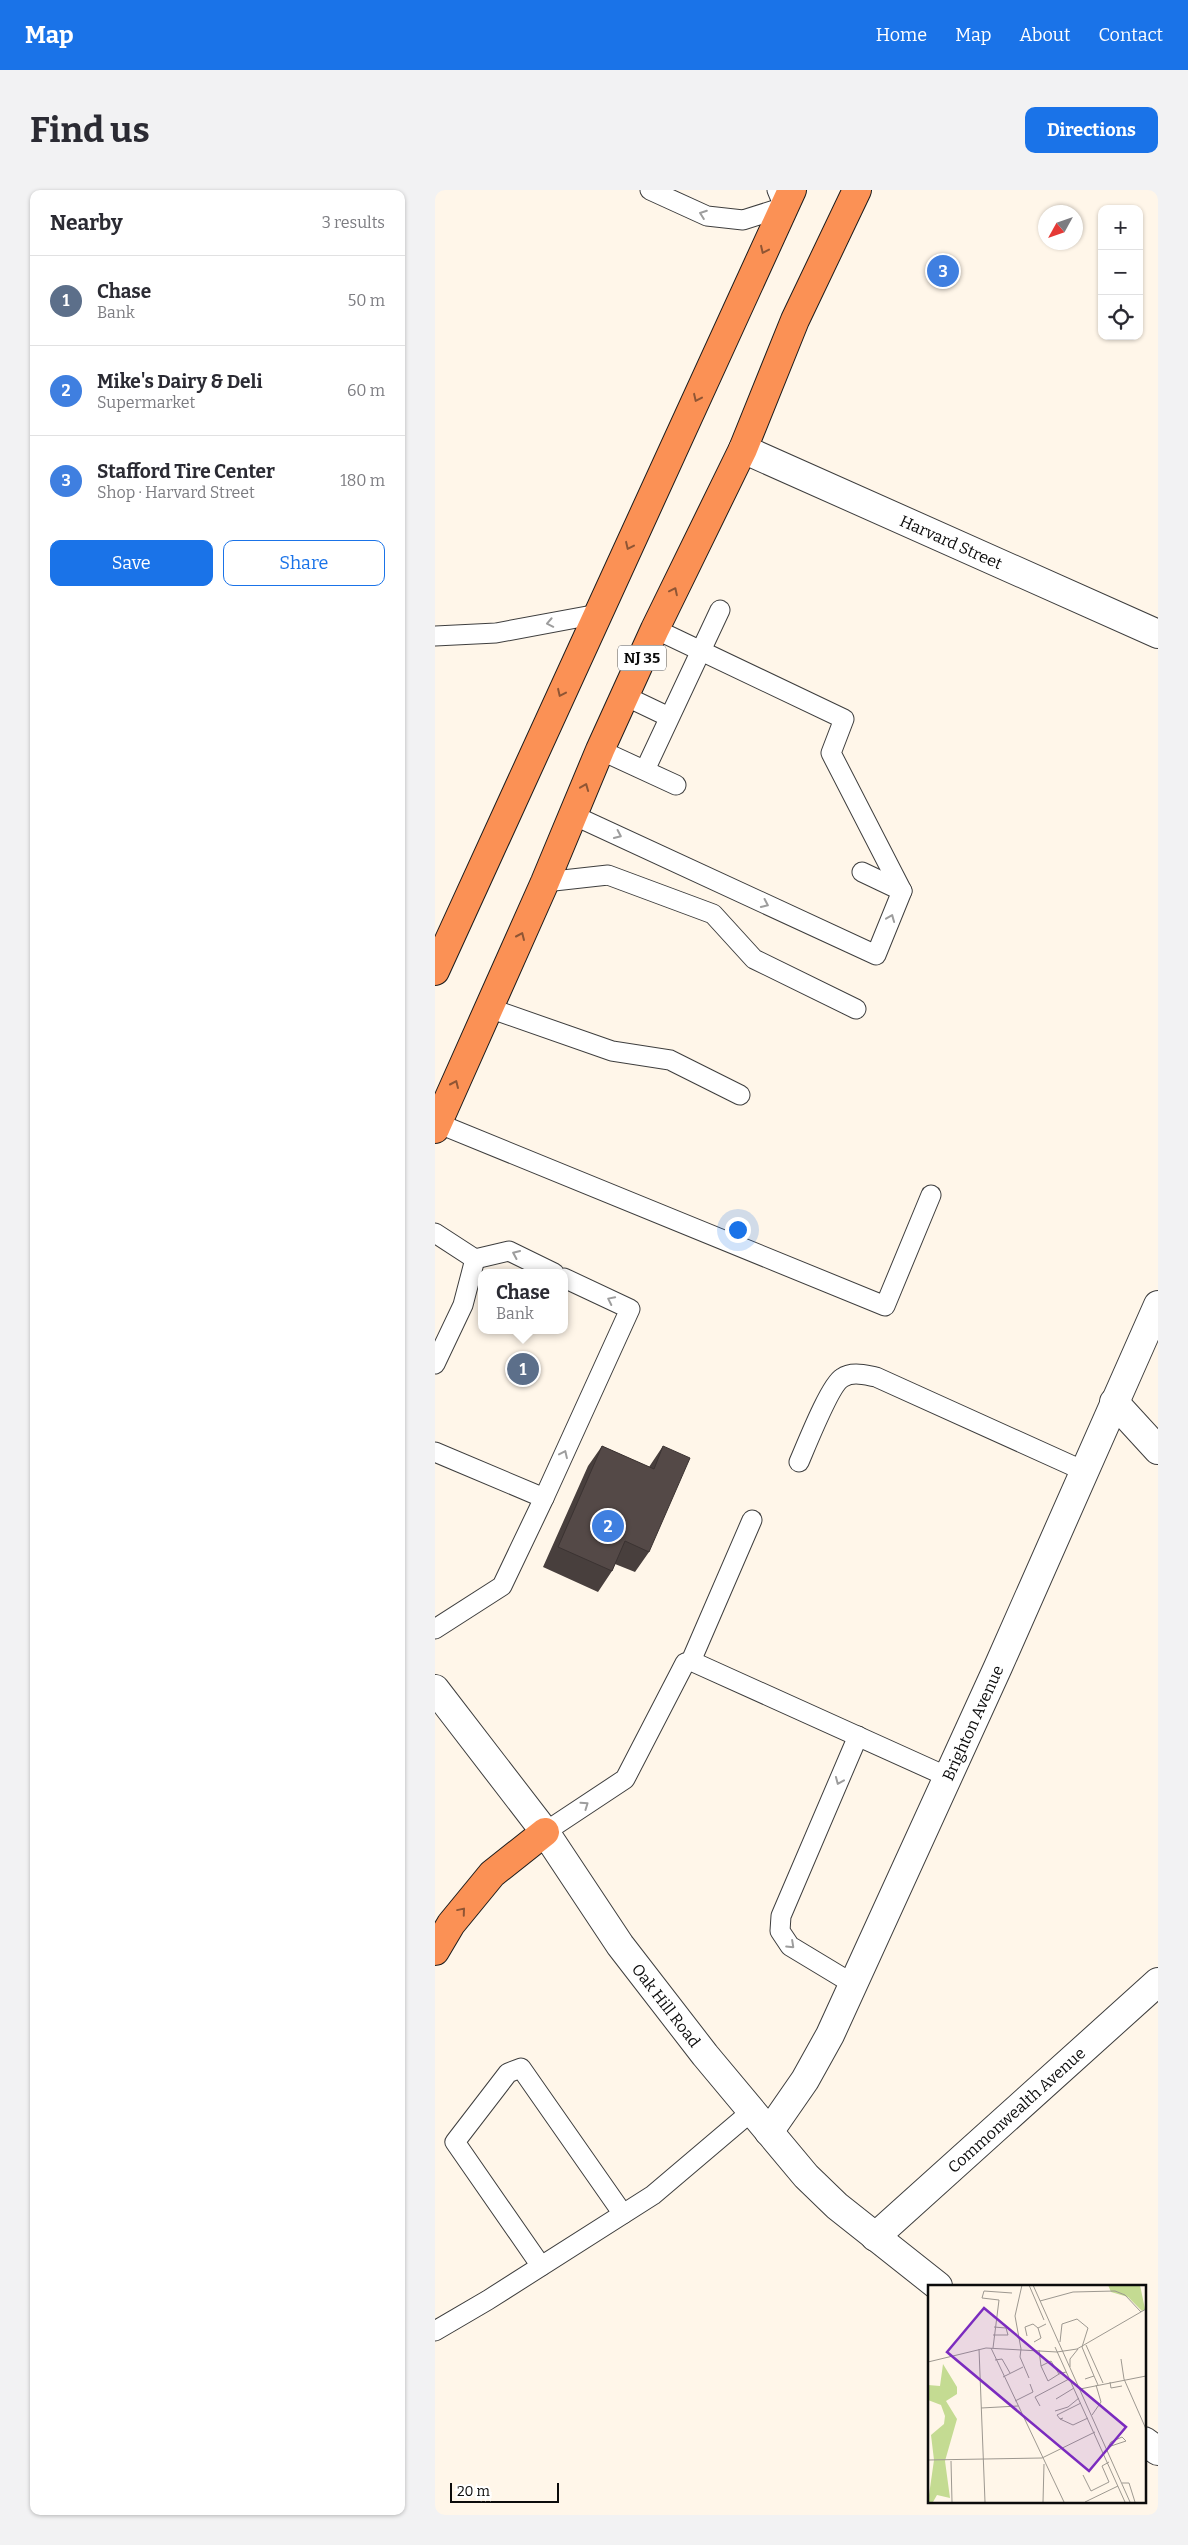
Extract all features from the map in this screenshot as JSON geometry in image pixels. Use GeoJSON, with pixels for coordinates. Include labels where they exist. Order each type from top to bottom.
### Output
{"type":"FeatureCollection","features":[{"type":"Feature","properties":{"kind":"highway","name":"NJ 35"},"geometry":{"type":"LineString","coordinates":[[436,1126],[545,882],[600,750],[655,629],[743,449],[795,320],[857,190]]}},
{"type":"Feature","properties":{"kind":"highway"},"geometry":{"type":"LineString","coordinates":[[435,971],[441,938],[598,614],[784,196]]}},
{"type":"Feature","properties":{"kind":"highway"},"geometry":{"type":"LineString","coordinates":[[435,1951],[451,1924],[492,1874],[545,1832]]}},
{"type":"Feature","properties":{"kind":"street","name":"Harvard Street"},"geometry":{"type":"LineString","coordinates":[[743,449],[1158,634]]}},
{"type":"Feature","properties":{"kind":"street","name":"Brighton Avenue"},"geometry":{"type":"LineString","coordinates":[[769,2132],[805,2080],[830,2035],[948,1777],[1158,1305]]}},
{"type":"Feature","properties":{"kind":"street"},"geometry":{"type":"LineString","coordinates":[[1114,1402],[1158,1450]]}},
{"type":"Feature","properties":{"kind":"street","name":"Oak Hill Road"},"geometry":{"type":"LineString","coordinates":[[436,1694],[545,1832],[620,1945],[705,2055],[806,2176],[837,2206],[937,2285]]}},
{"type":"Feature","properties":{"kind":"street","name":"Commonwealth Avenue"},"geometry":{"type":"LineString","coordinates":[[875,2237],[1158,1982]]}},
{"type":"Feature","properties":{"kind":"street"},"geometry":{"type":"LineString","coordinates":[[1145,2442],[1158,2451]]}},
{"type":"Feature","properties":{"kind":"lane"},"geometry":{"type":"LineString","coordinates":[[650,190],[707,216],[743,220],[784,196]]}},
{"type":"Feature","properties":{"kind":"lane"},"geometry":{"type":"LineString","coordinates":[[645,770],[720,610]]}},
{"type":"Feature","properties":{"kind":"lane"},"geometry":{"type":"LineString","coordinates":[[435,636],[495,634],[598,614]]}},
{"type":"Feature","properties":{"kind":"lane"},"geometry":{"type":"LineString","coordinates":[[573,815],[876,955],[902,891],[831,753],[844,719],[701,648],[655,629]]}},
{"type":"Feature","properties":{"kind":"lane"},"geometry":{"type":"LineString","coordinates":[[625,696],[669,717]]}},
{"type":"Feature","properties":{"kind":"lane"},"geometry":{"type":"LineString","coordinates":[[600,750],[676,784]]}},
{"type":"Feature","properties":{"kind":"lane"},"geometry":{"type":"LineString","coordinates":[[862,872],[902,891]]}},
{"type":"Feature","properties":{"kind":"lane"},"geometry":{"type":"LineString","coordinates":[[545,882],[609,875],[713,914],[754,959],[856,1009]]}},
{"type":"Feature","properties":{"kind":"lane"},"geometry":{"type":"LineString","coordinates":[[489,1008],[612,1051],[670,1060],[740,1095]]}},
{"type":"Feature","properties":{"kind":"lane"},"geometry":{"type":"LineString","coordinates":[[436,1126],[885,1306],[931,1195]]}},
{"type":"Feature","properties":{"kind":"lane"},"geometry":{"type":"LineString","coordinates":[[435,1233],[475,1259],[509,1251],[546,1269]]}},
{"type":"Feature","properties":{"kind":"lane"},"geometry":{"type":"LineString","coordinates":[[435,1364],[463,1305],[475,1259]]}},
{"type":"Feature","properties":{"kind":"lane"},"geometry":{"type":"LineString","coordinates":[[435,1629],[503,1586],[630,1309],[568,1280]]}},
{"type":"Feature","properties":{"kind":"lane"},"geometry":{"type":"LineString","coordinates":[[799,1462],[831,1392],[841,1378],[856,1374],[876,1377],[1084,1470]]}},
{"type":"Feature","properties":{"kind":"lane"},"geometry":{"type":"LineString","coordinates":[[435,1452],[544,1498]]}},
{"type":"Feature","properties":{"kind":"lane"},"geometry":{"type":"LineString","coordinates":[[691,1661],[752,1520]]}},
{"type":"Feature","properties":{"kind":"lane"},"geometry":{"type":"LineString","coordinates":[[545,1832],[625,1779],[685,1663],[691,1661],[948,1777]]}},
{"type":"Feature","properties":{"kind":"lane"},"geometry":{"type":"LineString","coordinates":[[853,1984],[790,1946],[780,1932],[781,1916],[858,1736]]}},
{"type":"Feature","properties":{"kind":"lane"},"geometry":{"type":"LineString","coordinates":[[541,2266],[455,2142],[508,2073],[521,2068],[623,2214]]}},
{"type":"Feature","properties":{"kind":"lane"},"geometry":{"type":"LineString","coordinates":[[435,2331],[653,2194],[752,2111]]}},
{"type":"Feature","properties":{"kind":"building"},"geometry":{"type":"Polygon","coordinates":[[[602,1446],[654,1469],[663,1446],[690,1458],[649,1552],[625,1541],[612,1571],[558,1547],[602,1446]]]}},
{"type":"Feature","properties":{"kind":"place","name":"Stafford Tire Center"},"geometry":{"type":"Point","coordinates":[943,271]}},
{"type":"Feature","properties":{"kind":"place","name":"Chase"},"geometry":{"type":"Point","coordinates":[523,1369]}},
{"type":"Feature","properties":{"kind":"place","name":"Mike's Dairy & Deli"},"geometry":{"type":"Point","coordinates":[608,1526]}}]}
